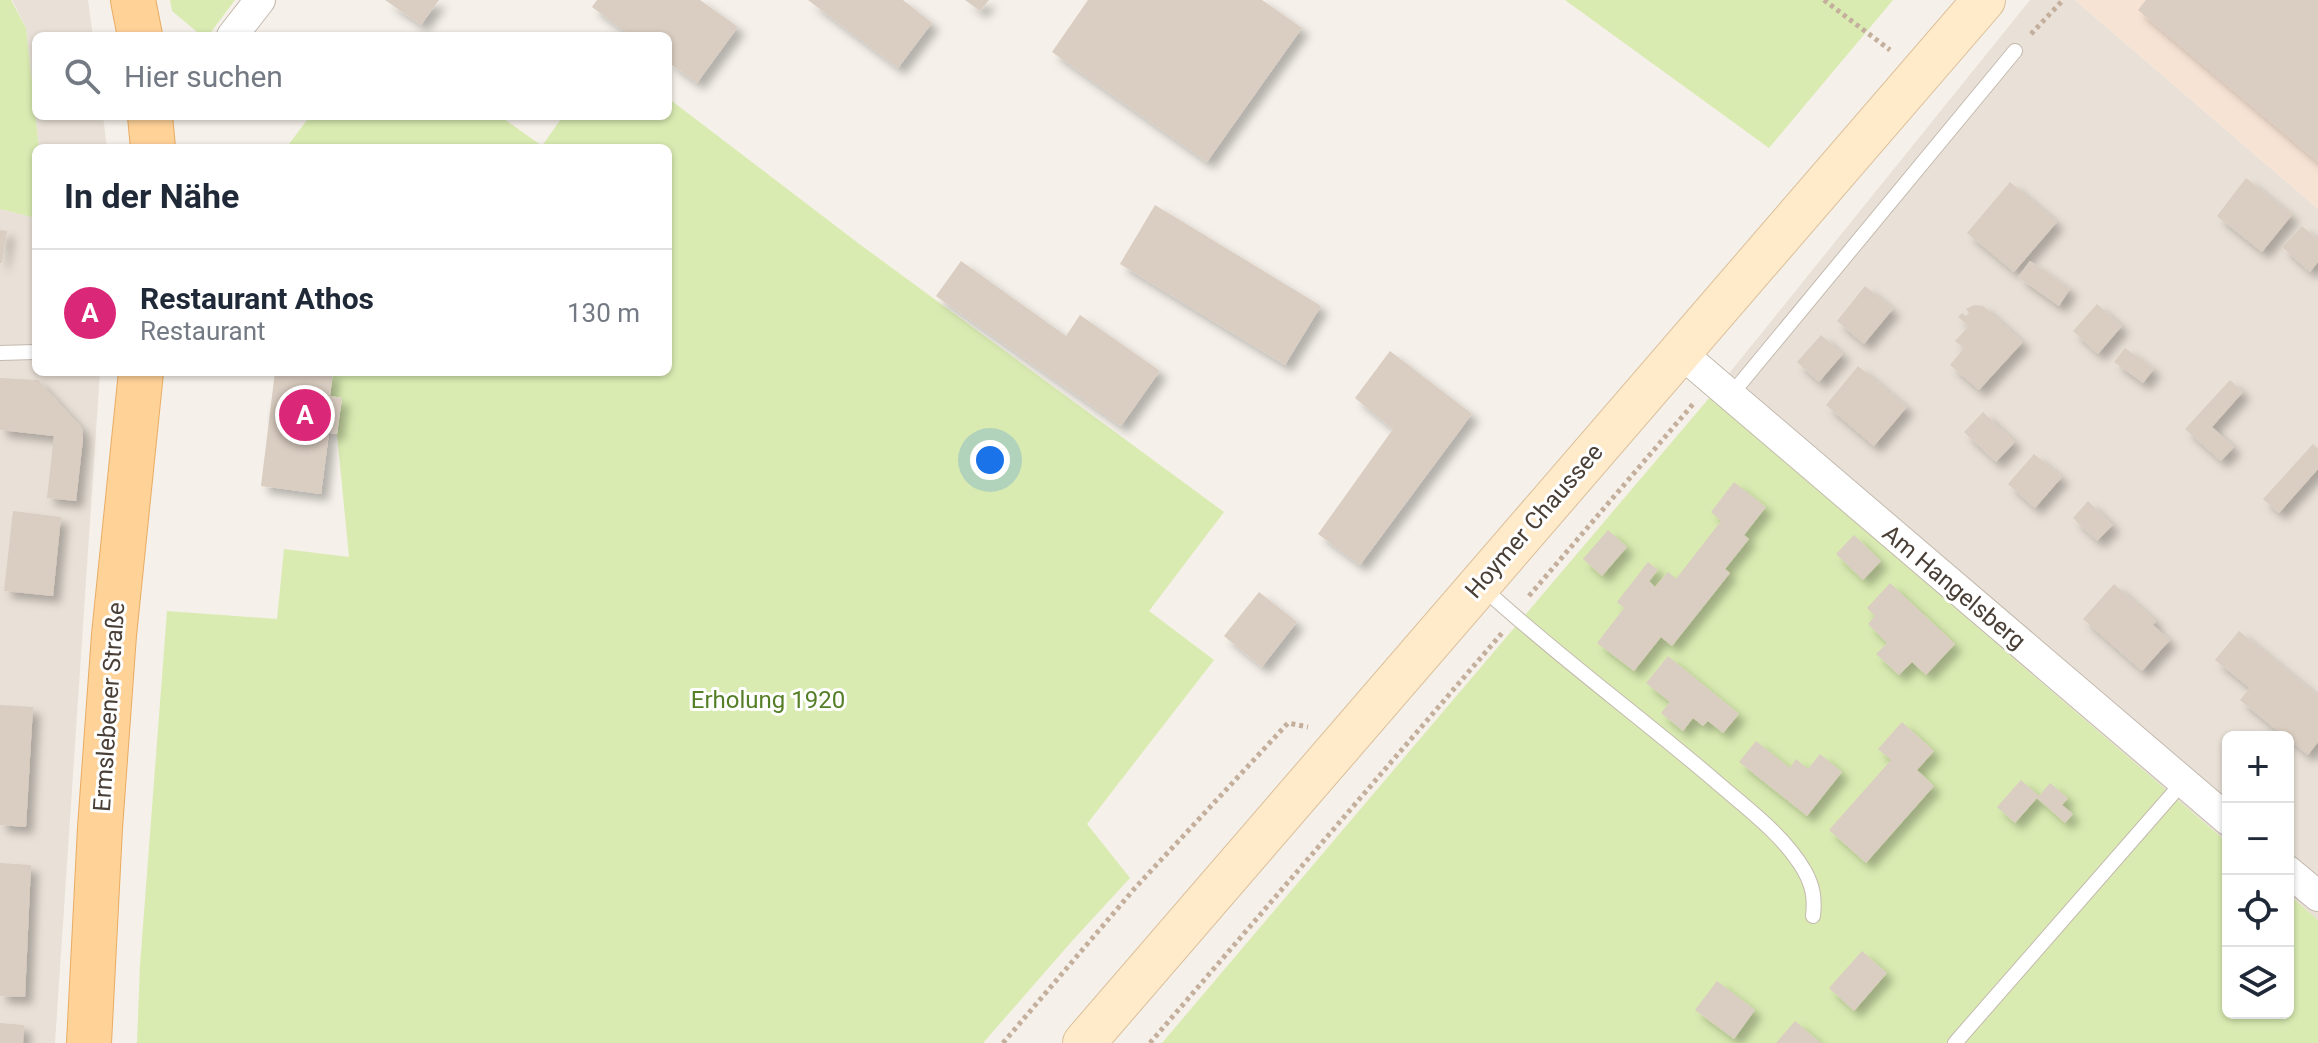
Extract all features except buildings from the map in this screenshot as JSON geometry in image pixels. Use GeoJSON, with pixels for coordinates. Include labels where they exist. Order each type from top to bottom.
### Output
{"type":"FeatureCollection","features":[{"type":"Feature","properties":{"kind":"main road"},"geometry":{"type":"LineString","coordinates":[[133,0],[139,32]]}},
{"type":"Feature","properties":{"kind":"main road","name":"Hoymer Chaussee"},"geometry":{"type":"LineString","coordinates":[[1084,1043],[1984,0]]}},
{"type":"Feature","properties":{"kind":"main road"},"geometry":{"type":"LineString","coordinates":[[150,120],[153,144]]}},
{"type":"Feature","properties":{"kind":"main road","name":"Ermslebener Straße"},"geometry":{"type":"LineString","coordinates":[[89,1043],[114,635],[141,376]]}},
{"type":"Feature","properties":{"kind":"street"},"geometry":{"type":"LineString","coordinates":[[235,32],[260,0]]}},
{"type":"Feature","properties":{"kind":"street","name":"Am Hangelsberg"},"geometry":{"type":"LineString","coordinates":[[1681,353],[2222,815]]}},
{"type":"Feature","properties":{"kind":"street"},"geometry":{"type":"LineString","coordinates":[[2293,875],[2318,896]]}},
{"type":"Feature","properties":{"kind":"lane"},"geometry":{"type":"LineString","coordinates":[[1722,388],[2015,51]]}},
{"type":"Feature","properties":{"kind":"lane"},"geometry":{"type":"LineString","coordinates":[[0,353],[32,352]]}},
{"type":"Feature","properties":{"kind":"lane"},"geometry":{"type":"LineString","coordinates":[[1479,584],[1776,833],[1803,869],[1815,895],[1813,916]]}},
{"type":"Feature","properties":{"kind":"lane"},"geometry":{"type":"LineString","coordinates":[[1955,1043],[2183,782]]}},
{"type":"Feature","properties":{"kind":"path"},"geometry":{"type":"LineString","coordinates":[[1824,0],[1921,74]]}},
{"type":"Feature","properties":{"kind":"path"},"geometry":{"type":"LineString","coordinates":[[2015,51],[2063,0]]}},
{"type":"Feature","properties":{"kind":"path"},"geometry":{"type":"LineString","coordinates":[[1150,1043],[1515,617],[1522,603],[1722,388]]}},
{"type":"Feature","properties":{"kind":"path"},"geometry":{"type":"LineString","coordinates":[[1003,1043],[1135,888],[1288,723],[1306,725],[1335,752]]}},
{"type":"Feature","properties":{"kind":"shaded area"},"geometry":{"type":"Polygon","coordinates":[[[12,0],[88,0],[92,32],[32,32],[32,83],[26,28],[12,0]]]}},
{"type":"Feature","properties":{"kind":"shaded area"},"geometry":{"type":"Polygon","coordinates":[[[2030,0],[2075,0],[2318,209],[2318,920],[2294,899],[2294,731],[2222,731],[2222,838],[1710,397],[2030,0]]]}},
{"type":"Feature","properties":{"kind":"shaded area"},"geometry":{"type":"Polygon","coordinates":[[[2075,0],[2318,0],[2318,209],[2075,0]]]}},
{"type":"Feature","properties":{"kind":"shaded area"},"geometry":{"type":"Polygon","coordinates":[[[36,120],[104,120],[106,144],[39,144],[36,120]]]}},
{"type":"Feature","properties":{"kind":"shaded area"},"geometry":{"type":"Polygon","coordinates":[[[0,209],[32,217],[32,376],[100,376],[55,1043],[0,1043],[0,209]]]}},
{"type":"Feature","properties":{"kind":"green space"},"geometry":{"type":"Polygon","coordinates":[[[0,0],[11,0],[26,28],[32,120],[36,120],[39,144],[32,144],[32,217],[0,209],[0,0]]]}},
{"type":"Feature","properties":{"kind":"green space"},"geometry":{"type":"Polygon","coordinates":[[[170,0],[235,0],[211,32],[197,32],[172,11],[170,0]]]}},
{"type":"Feature","properties":{"kind":"green space"},"geometry":{"type":"Polygon","coordinates":[[[1565,0],[1893,0],[1769,148],[1565,0]]]}},
{"type":"Feature","properties":{"kind":"green space","name":"Erholung 1920"},"geometry":{"type":"Polygon","coordinates":[[[672,101],[858,243],[1224,512],[1149,611],[1214,660],[1087,824],[1130,878],[983,1043],[137,1043],[140,965],[167,611],[277,619],[284,549],[349,557],[337,434],[342,398],[330,396],[332,376],[672,376],[672,144],[543,144],[560,120],[672,120],[672,101]]]}},
{"type":"Feature","properties":{"kind":"green space","name":"Erholung 1920"},"geometry":{"type":"Polygon","coordinates":[[[307,120],[506,120],[539,144],[289,144],[307,120]]]}},
{"type":"Feature","properties":{"kind":"green space"},"geometry":{"type":"Polygon","coordinates":[[[1710,397],[2222,838],[2222,1019],[2294,1019],[2294,899],[2318,920],[2318,1043],[1162,1043],[1710,397]]]}},
{"type":"Feature","properties":{"kind":"place","name":"Restaurant Athos"},"geometry":{"type":"Point","coordinates":[305,415]}}]}
